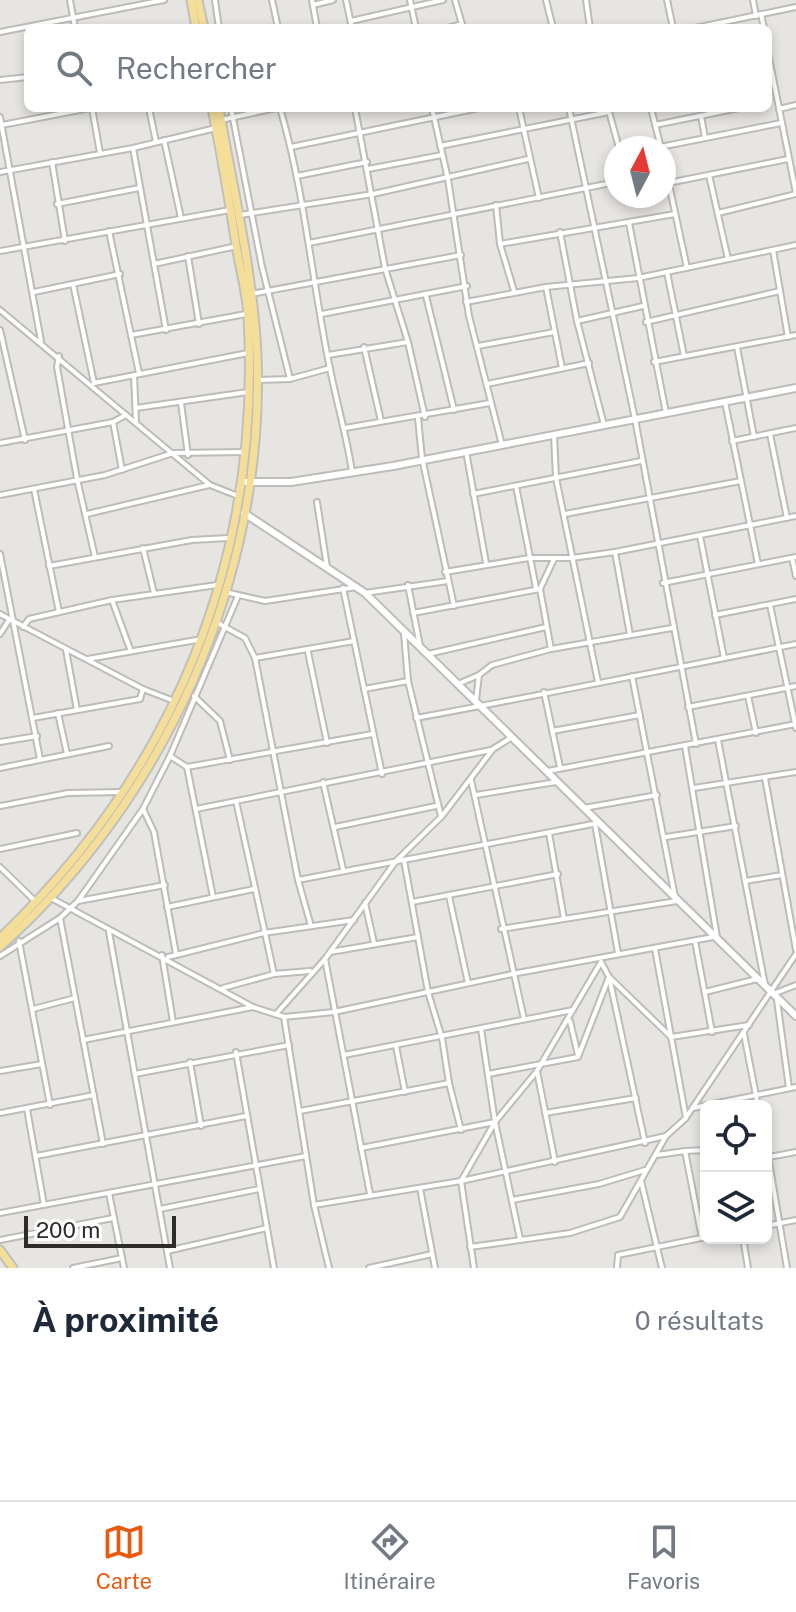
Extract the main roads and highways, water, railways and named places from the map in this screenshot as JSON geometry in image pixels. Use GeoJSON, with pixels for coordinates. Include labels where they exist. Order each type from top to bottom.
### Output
{"type":"FeatureCollection","features":[{"type":"Feature","properties":{"kind":"main road"},"geometry":{"type":"LineString","coordinates":[[191,0],[195,24]]}},
{"type":"Feature","properties":{"kind":"main road"},"geometry":{"type":"LineString","coordinates":[[198,0],[203,24]]}},
{"type":"Feature","properties":{"kind":"main road"},"geometry":{"type":"LineString","coordinates":[[214,112],[219,124]]}},
{"type":"Feature","properties":{"kind":"main road"},"geometry":{"type":"LineString","coordinates":[[2,946],[126,792],[176,701],[222,589],[241,511],[257,380],[251,294],[219,112]]}},
{"type":"Feature","properties":{"kind":"main road"},"geometry":{"type":"LineString","coordinates":[[2,946],[51,898],[109,828],[147,771],[191,685],[215,621],[245,482],[250,353],[235,212]]}},
{"type":"Feature","properties":{"kind":"main road"},"geometry":{"type":"LineString","coordinates":[[245,482],[291,482],[352,472],[796,388]]}},
{"type":"Feature","properties":{"kind":"main road"},"geometry":{"type":"LineString","coordinates":[[241,511],[365,593],[715,940],[796,1016]]}},
{"type":"Feature","properties":{"kind":"main road"},"geometry":{"type":"LineString","coordinates":[[0,1250],[13,1268]]}}]}
